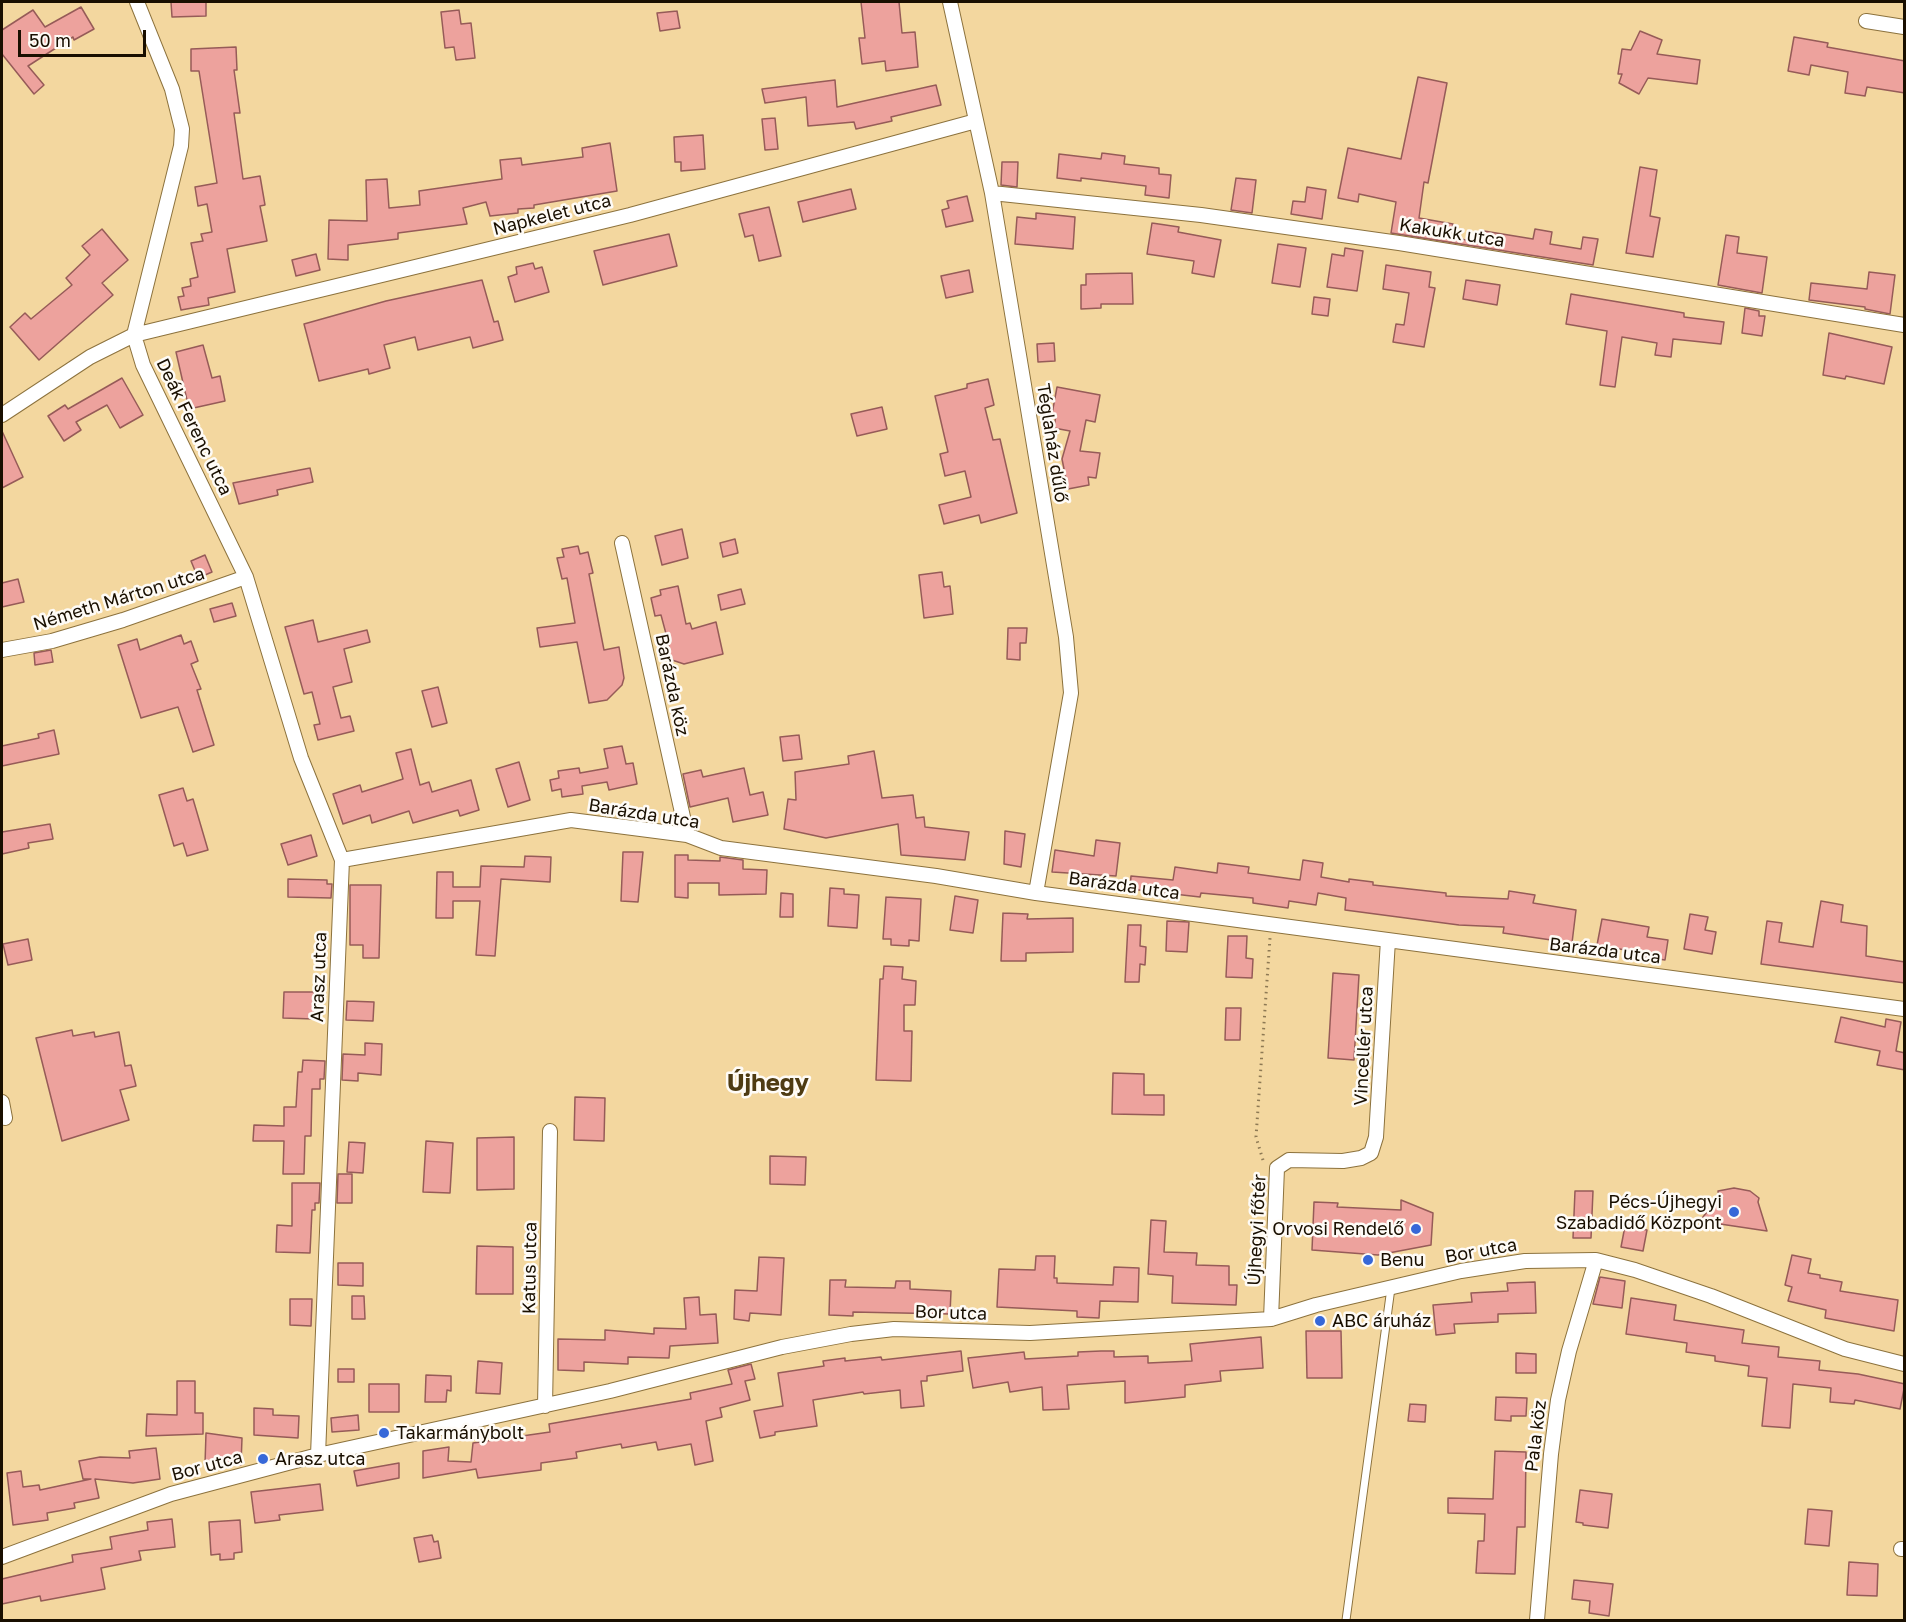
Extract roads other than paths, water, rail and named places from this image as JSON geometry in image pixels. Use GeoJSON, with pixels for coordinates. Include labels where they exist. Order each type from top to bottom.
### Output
{"type":"FeatureCollection","features":[{"type":"Feature","properties":{"kind":"street","name":"Deák Ferenc utca"},"geometry":{"type":"LineString","coordinates":[[136,2],[172,89],[182,129],[181,146],[135,335],[143,365],[246,577],[301,758],[342,860]]}},
{"type":"Feature","properties":{"kind":"street","name":"Téglaház dűlő"},"geometry":{"type":"LineString","coordinates":[[950,2],[992,193],[1064,626],[1071,693],[1036,893]]}},
{"type":"Feature","properties":{"kind":"street"},"geometry":{"type":"LineString","coordinates":[[1866,21],[1905,27]]}},
{"type":"Feature","properties":{"kind":"street","name":"Napkelet utca"},"geometry":{"type":"LineString","coordinates":[[2,415],[90,357],[135,335],[630,215],[976,121]]}},
{"type":"Feature","properties":{"kind":"street","name":"Kakukk utca"},"geometry":{"type":"LineString","coordinates":[[992,193],[1201,215],[1400,243],[1905,325]]}},
{"type":"Feature","properties":{"kind":"street","name":"Barázda köz"},"geometry":{"type":"LineString","coordinates":[[622,543],[687,835]]}},
{"type":"Feature","properties":{"kind":"street","name":"Németh Márton utca"},"geometry":{"type":"LineString","coordinates":[[2,650],[72,635],[246,577]]}},
{"type":"Feature","properties":{"kind":"street","name":"Barázda utca"},"geometry":{"type":"LineString","coordinates":[[342,860],[571,820],[687,835],[721,848],[936,876],[1036,893],[1905,1009]]}},
{"type":"Feature","properties":{"kind":"street","name":"Arasz utca"},"geometry":{"type":"LineString","coordinates":[[318,1455],[342,860]]}},
{"type":"Feature","properties":{"kind":"street","name":"Vincellér utca"},"geometry":{"type":"LineString","coordinates":[[1371,1153],[1376,1137],[1388,940]]}},
{"type":"Feature","properties":{"kind":"street"},"geometry":{"type":"LineString","coordinates":[[2,1102],[5,1118]]}},
{"type":"Feature","properties":{"kind":"street","name":"Katus utca"},"geometry":{"type":"LineString","coordinates":[[545,1406],[550,1131]]}},
{"type":"Feature","properties":{"kind":"street","name":"Újhegyi főtér"},"geometry":{"type":"LineString","coordinates":[[1270,1319],[1277,1168],[1289,1160],[1343,1161],[1361,1158],[1371,1153]]}},
{"type":"Feature","properties":{"kind":"street","name":"Bor utca"},"geometry":{"type":"LineString","coordinates":[[2,1557],[171,1494],[318,1455],[545,1406],[782,1347],[851,1334],[894,1329],[1030,1333],[1270,1319],[1461,1271],[1525,1261],[1596,1260],[1635,1270],[1711,1296],[1845,1348],[1905,1364]]}},
{"type":"Feature","properties":{"kind":"street","name":"Pala köz"},"geometry":{"type":"LineString","coordinates":[[1537,1620],[1551,1454],[1558,1400],[1569,1351],[1596,1260]]}},
{"type":"Feature","properties":{"kind":"lane"},"geometry":{"type":"LineString","coordinates":[[1346,1620],[1391,1288]]}},
{"type":"Feature","properties":{"kind":"place","name":"Pécs-Újhegyi Szabadidő Központ"},"geometry":{"type":"Point","coordinates":[1734,1212]}},
{"type":"Feature","properties":{"kind":"place","name":"Orvosi Rendelő"},"geometry":{"type":"Point","coordinates":[1416,1229]}},
{"type":"Feature","properties":{"kind":"place","name":"Benu"},"geometry":{"type":"Point","coordinates":[1368,1260]}},
{"type":"Feature","properties":{"kind":"place","name":"ABC áruház"},"geometry":{"type":"Point","coordinates":[1320,1321]}},
{"type":"Feature","properties":{"kind":"place","name":"Takarmánybolt"},"geometry":{"type":"Point","coordinates":[384,1433]}},
{"type":"Feature","properties":{"kind":"place","name":"Arasz utca"},"geometry":{"type":"Point","coordinates":[263,1459]}},
{"type":"Feature","properties":{"kind":"district","name":"Újhegy"},"geometry":{"type":"Point","coordinates":[768,1083]}}]}
